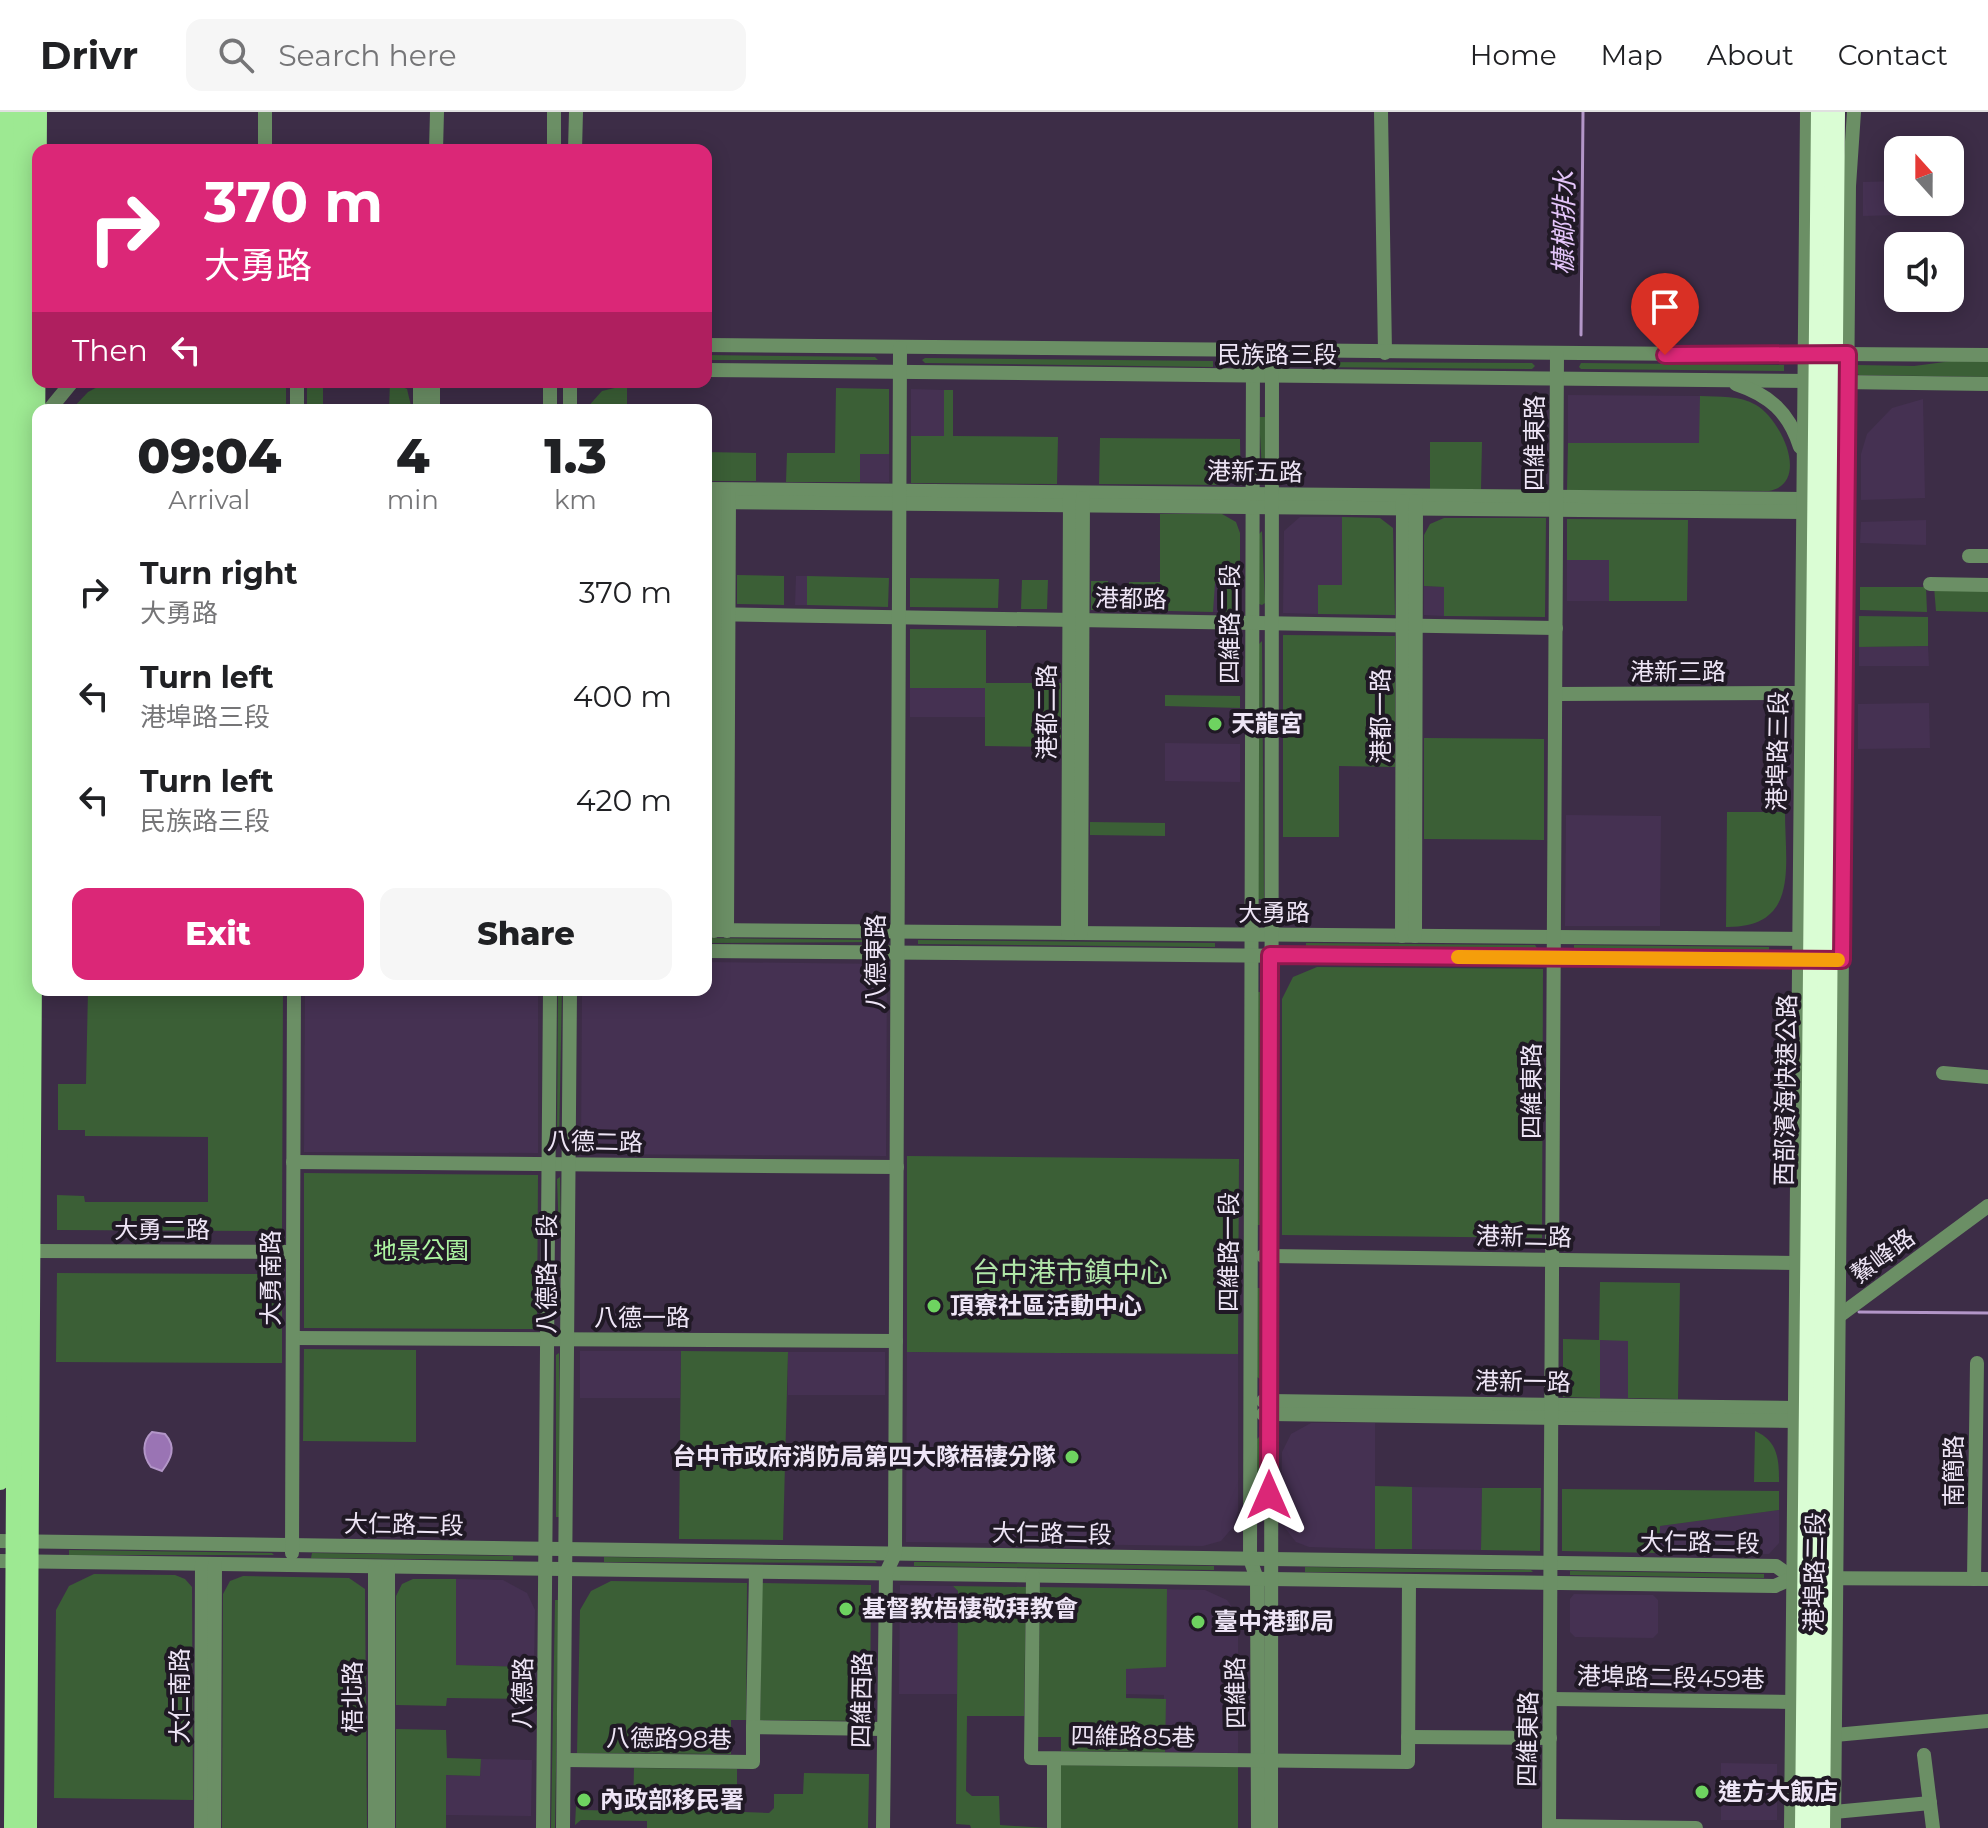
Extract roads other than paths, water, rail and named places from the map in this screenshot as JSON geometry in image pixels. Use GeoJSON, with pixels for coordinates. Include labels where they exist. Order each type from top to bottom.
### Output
{"type":"FeatureCollection","features":[{"type":"Feature","properties":{"kind":"highway","name":"西部濱海快速公路"},"geometry":{"type":"LineString","coordinates":[[1805,1828],[1821,112]]}},
{"type":"Feature","properties":{"kind":"highway","name":"西部濱海快速公路"},"geometry":{"type":"LineString","coordinates":[[1820,1828],[1835,112]]}},
{"type":"Feature","properties":{"kind":"main road"},"geometry":{"type":"LineString","coordinates":[[8,112],[21,349],[32,405]]}},
{"type":"Feature","properties":{"kind":"main road"},"geometry":{"type":"LineString","coordinates":[[13,1828],[19,944],[15,592],[23,112]]}},
{"type":"Feature","properties":{"kind":"main road"},"geometry":{"type":"LineString","coordinates":[[36,144],[38,112]]}},
{"type":"Feature","properties":{"kind":"main road"},"geometry":{"type":"LineString","coordinates":[[21,349],[32,196]]}},
{"type":"Feature","properties":{"kind":"main road"},"geometry":{"type":"LineString","coordinates":[[32,468],[15,592],[32,663]]}},
{"type":"Feature","properties":{"kind":"main road"},"geometry":{"type":"LineString","coordinates":[[19,924],[32,737]]}},
{"type":"Feature","properties":{"kind":"main road"},"geometry":{"type":"LineString","coordinates":[[15,1541],[32,1251],[19,944]]}},
{"type":"Feature","properties":{"kind":"main road"},"geometry":{"type":"LineString","coordinates":[[0,1481],[19,944]]}},
{"type":"Feature","properties":{"kind":"main road"},"geometry":{"type":"LineString","coordinates":[[15,1562],[28,1828]]}},
{"type":"Feature","properties":{"kind":"street"},"geometry":{"type":"LineString","coordinates":[[265,112],[265,144]]}},
{"type":"Feature","properties":{"kind":"street"},"geometry":{"type":"LineString","coordinates":[[436,144],[437,112]]}},
{"type":"Feature","properties":{"kind":"street"},"geometry":{"type":"LineString","coordinates":[[554,112],[554,144]]}},
{"type":"Feature","properties":{"kind":"street"},"geometry":{"type":"LineString","coordinates":[[575,144],[576,112]]}},
{"type":"Feature","properties":{"kind":"street"},"geometry":{"type":"LineString","coordinates":[[1381,112],[1385,353]]}},
{"type":"Feature","properties":{"kind":"street","name":"港埠路三段"},"geometry":{"type":"LineString","coordinates":[[1795,1317],[1806,185],[1810,112]]}},
{"type":"Feature","properties":{"kind":"street"},"geometry":{"type":"LineString","coordinates":[[1844,112],[1849,186]]}},
{"type":"Feature","properties":{"kind":"street"},"geometry":{"type":"LineString","coordinates":[[1795,1317],[1839,1316],[1849,186],[1854,112]]}},
{"type":"Feature","properties":{"kind":"street","name":"民族路三段"},"geometry":{"type":"LineString","coordinates":[[712,345],[1253,352],[1988,355]]}},
{"type":"Feature","properties":{"kind":"street","name":"八德東路"},"geometry":{"type":"LineString","coordinates":[[886,1573],[895,1554],[900,348]]}},
{"type":"Feature","properties":{"kind":"street","name":"四維路二段"},"geometry":{"type":"LineString","coordinates":[[1251,945],[1253,352]]}},
{"type":"Feature","properties":{"kind":"street","name":"四維路二段"},"geometry":{"type":"LineString","coordinates":[[1270,945],[1272,352]]}},
{"type":"Feature","properties":{"kind":"street","name":"四維東路"},"geometry":{"type":"LineString","coordinates":[[1549,1827],[1557,354]]}},
{"type":"Feature","properties":{"kind":"street","name":"民族路三段"},"geometry":{"type":"LineString","coordinates":[[712,370],[1988,384]]}},
{"type":"Feature","properties":{"kind":"street"},"geometry":{"type":"LineString","coordinates":[[1724,380],[1759,392],[1778,406],[1792,425],[1803,459]]}},
{"type":"Feature","properties":{"kind":"street"},"geometry":{"type":"LineString","coordinates":[[54,404],[67,388]]}},
{"type":"Feature","properties":{"kind":"street"},"geometry":{"type":"LineString","coordinates":[[716,931],[717,496]]}},
{"type":"Feature","properties":{"kind":"street","name":"港新五路"},"geometry":{"type":"LineString","coordinates":[[717,496],[1803,506]]}},
{"type":"Feature","properties":{"kind":"street","name":"港都二路"},"geometry":{"type":"LineString","coordinates":[[1075,933],[1077,498]]}},
{"type":"Feature","properties":{"kind":"street","name":"港都一路"},"geometry":{"type":"LineString","coordinates":[[1409,936],[1410,503]]}},
{"type":"Feature","properties":{"kind":"street"},"geometry":{"type":"LineString","coordinates":[[1969,556],[1988,556]]}},
{"type":"Feature","properties":{"kind":"street"},"geometry":{"type":"LineString","coordinates":[[1930,584],[1988,585]]}},
{"type":"Feature","properties":{"kind":"street","name":"港都路"},"geometry":{"type":"LineString","coordinates":[[717,615],[1556,628]]}},
{"type":"Feature","properties":{"kind":"street","name":"港新三路"},"geometry":{"type":"LineString","coordinates":[[1556,694],[1801,693]]}},
{"type":"Feature","properties":{"kind":"street","name":"大勇路"},"geometry":{"type":"LineString","coordinates":[[716,931],[1075,933],[1251,945]]}},
{"type":"Feature","properties":{"kind":"street","name":"大勇路"},"geometry":{"type":"LineString","coordinates":[[1270,945],[1409,936],[1842,940]]}},
{"type":"Feature","properties":{"kind":"street","name":"四維路一段"},"geometry":{"type":"LineString","coordinates":[[1250,1559],[1251,945]]}},
{"type":"Feature","properties":{"kind":"street","name":"大勇路"},"geometry":{"type":"LineString","coordinates":[[712,951],[898,952],[1270,945],[1554,957],[1842,960]]}},
{"type":"Feature","properties":{"kind":"street","name":"四維路一段"},"geometry":{"type":"LineString","coordinates":[[1269,1559],[1270,945]]}},
{"type":"Feature","properties":{"kind":"street","name":"大勇南路"},"geometry":{"type":"LineString","coordinates":[[292,1565],[294,996]]}},
{"type":"Feature","properties":{"kind":"street","name":"八德路一段"},"geometry":{"type":"LineString","coordinates":[[547,1559],[550,996]]}},
{"type":"Feature","properties":{"kind":"street","name":"八德路一段"},"geometry":{"type":"LineString","coordinates":[[567,1559],[570,996]]}},
{"type":"Feature","properties":{"kind":"street"},"geometry":{"type":"LineString","coordinates":[[1943,1073],[1988,1077]]}},
{"type":"Feature","properties":{"kind":"street","name":"八德二路"},"geometry":{"type":"LineString","coordinates":[[293,1162],[897,1167]]}},
{"type":"Feature","properties":{"kind":"street","name":"鰲峰路"},"geometry":{"type":"LineString","coordinates":[[1839,1316],[1988,1206]]}},
{"type":"Feature","properties":{"kind":"street"},"geometry":{"type":"LineString","coordinates":[[549,1249],[569,1249]]}},
{"type":"Feature","properties":{"kind":"street","name":"大勇二路"},"geometry":{"type":"LineString","coordinates":[[32,1251],[293,1252]]}},
{"type":"Feature","properties":{"kind":"street","name":"港新二路"},"geometry":{"type":"LineString","coordinates":[[1251,1256],[1796,1263]]}},
{"type":"Feature","properties":{"kind":"street","name":"港埠路二段"},"geometry":{"type":"LineString","coordinates":[[1834,1828],[1839,1316]]}},
{"type":"Feature","properties":{"kind":"street","name":"港埠路二段"},"geometry":{"type":"LineString","coordinates":[[1791,1828],[1795,1317]]}},
{"type":"Feature","properties":{"kind":"street","name":"八德一路"},"geometry":{"type":"LineString","coordinates":[[293,1338],[896,1341]]}},
{"type":"Feature","properties":{"kind":"street","name":"南簡路"},"geometry":{"type":"LineString","coordinates":[[1977,1363],[1981,1579]]}},
{"type":"Feature","properties":{"kind":"street","name":"港新一路"},"geometry":{"type":"LineString","coordinates":[[1250,1407],[1795,1415]]}},
{"type":"Feature","properties":{"kind":"street","name":"大仁路二段"},"geometry":{"type":"LineString","coordinates":[[15,1541],[292,1545],[547,1559]]}},
{"type":"Feature","properties":{"kind":"street","name":"大仁路二段"},"geometry":{"type":"LineString","coordinates":[[15,1562],[382,1567],[547,1559],[895,1554],[1776,1566],[1793,1578]]}},
{"type":"Feature","properties":{"kind":"street","name":"八德路"},"geometry":{"type":"LineString","coordinates":[[543,1828],[547,1559]]}},
{"type":"Feature","properties":{"kind":"street","name":"大仁路二段"},"geometry":{"type":"LineString","coordinates":[[567,1559],[756,1572],[1775,1586],[1793,1578]]}},
{"type":"Feature","properties":{"kind":"street","name":"八德路"},"geometry":{"type":"LineString","coordinates":[[563,1828],[567,1559]]}},
{"type":"Feature","properties":{"kind":"street","name":"四維路"},"geometry":{"type":"LineString","coordinates":[[1250,1559],[1263,1579]]}},
{"type":"Feature","properties":{"kind":"street","name":"四維路"},"geometry":{"type":"LineString","coordinates":[[1258,1828],[1264,1761],[1263,1579],[1269,1559]]}},
{"type":"Feature","properties":{"kind":"street","name":"大仁南路"},"geometry":{"type":"LineString","coordinates":[[201,1828],[208,1564]]}},
{"type":"Feature","properties":{"kind":"street","name":"大仁南路"},"geometry":{"type":"LineString","coordinates":[[208,1564],[214,1828]]}},
{"type":"Feature","properties":{"kind":"street","name":"梧北路"},"geometry":{"type":"LineString","coordinates":[[375,1828],[382,1567]]}},
{"type":"Feature","properties":{"kind":"street","name":"梧北路"},"geometry":{"type":"LineString","coordinates":[[382,1567],[388,1828]]}},
{"type":"Feature","properties":{"kind":"street"},"geometry":{"type":"LineString","coordinates":[[753,1727],[756,1572]]}},
{"type":"Feature","properties":{"kind":"street","name":"四維西路"},"geometry":{"type":"LineString","coordinates":[[883,1828],[886,1573]]}},
{"type":"Feature","properties":{"kind":"street","name":"四維路85巷"},"geometry":{"type":"LineString","coordinates":[[1033,1576],[1031,1758],[1408,1762],[1408,1737]]}},
{"type":"Feature","properties":{"kind":"street"},"geometry":{"type":"LineString","coordinates":[[1793,1578],[1981,1579]]}},
{"type":"Feature","properties":{"kind":"street"},"geometry":{"type":"LineString","coordinates":[[1409,1581],[1408,1737],[1550,1738]]}},
{"type":"Feature","properties":{"kind":"street","name":"港埠路二段459巷"},"geometry":{"type":"LineString","coordinates":[[1550,1699],[1792,1702]]}},
{"type":"Feature","properties":{"kind":"street"},"geometry":{"type":"LineString","coordinates":[[1835,1735],[1988,1721]]}},
{"type":"Feature","properties":{"kind":"street","name":"八德路98巷"},"geometry":{"type":"LineString","coordinates":[[564,1760],[753,1762],[753,1727],[884,1729]]}},
{"type":"Feature","properties":{"kind":"street"},"geometry":{"type":"LineString","coordinates":[[1924,1755],[1933,1828]]}},
{"type":"Feature","properties":{"kind":"street"},"geometry":{"type":"LineString","coordinates":[[1054,1759],[1054,1828]]}},
{"type":"Feature","properties":{"kind":"street","name":"四維路"},"geometry":{"type":"LineString","coordinates":[[1264,1761],[1271,1828]]}},
{"type":"Feature","properties":{"kind":"street"},"geometry":{"type":"LineString","coordinates":[[1834,1812],[1930,1803]]}},
{"type":"Feature","properties":{"kind":"street"},"geometry":{"type":"LineString","coordinates":[[1549,1827],[1696,1828]]}},
{"type":"Feature","properties":{"kind":"waterway","name":"槺榔排水"},"geometry":{"type":"LineString","coordinates":[[1581,335],[1583,112]]}},
{"type":"Feature","properties":{"kind":"waterway"},"geometry":{"type":"LineString","coordinates":[[1859,1312],[1988,1313]]}},
{"type":"Feature","properties":{"kind":"place","name":"天龍宮"},"geometry":{"type":"Point","coordinates":[1215,724]}},
{"type":"Feature","properties":{"kind":"place","name":"頂寮社區活動中心"},"geometry":{"type":"Point","coordinates":[934,1306]}},
{"type":"Feature","properties":{"kind":"place","name":"台中市政府消防局第四大隊梧棲分隊"},"geometry":{"type":"Point","coordinates":[1072,1457]}},
{"type":"Feature","properties":{"kind":"place","name":"基督教梧棲敬拜教會"},"geometry":{"type":"Point","coordinates":[846,1609]}},
{"type":"Feature","properties":{"kind":"place","name":"臺中港郵局"},"geometry":{"type":"Point","coordinates":[1198,1622]}},
{"type":"Feature","properties":{"kind":"place","name":"進方大飯店"},"geometry":{"type":"Point","coordinates":[1702,1792]}},
{"type":"Feature","properties":{"kind":"place","name":"內政部移民署"},"geometry":{"type":"Point","coordinates":[584,1800]}},
{"type":"Feature","properties":{"kind":"district","name":"台中港市鎮中心"},"geometry":{"type":"Point","coordinates":[1070,1272]}},
{"type":"Feature","properties":{"kind":"park label","name":"地景公園"},"geometry":{"type":"Point","coordinates":[421,1251]}}]}
